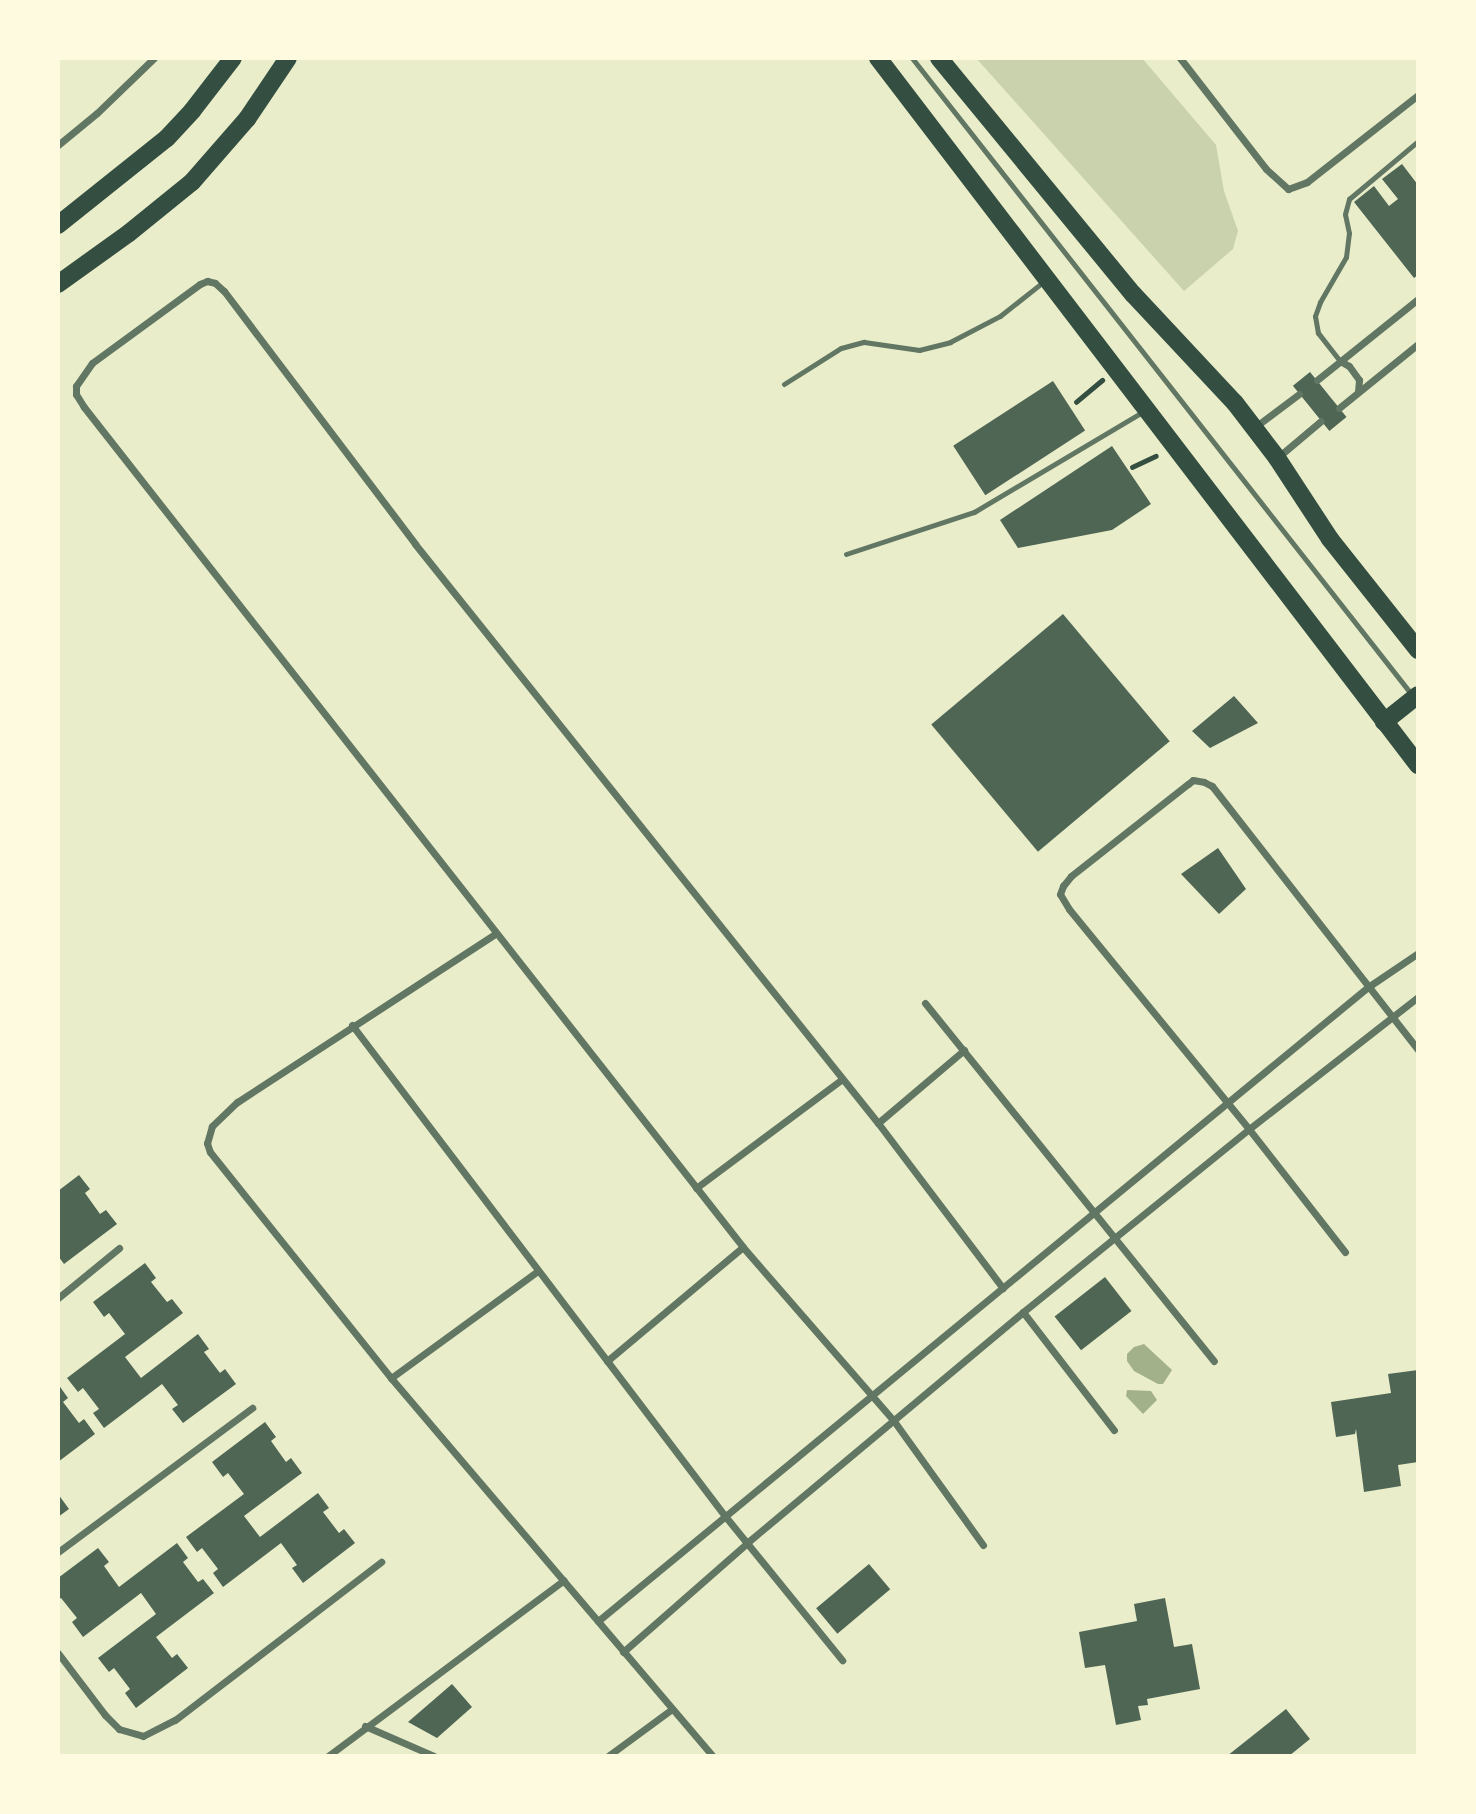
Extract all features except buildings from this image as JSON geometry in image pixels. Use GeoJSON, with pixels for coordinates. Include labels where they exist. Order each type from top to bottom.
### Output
{"type":"FeatureCollection","features":[{"type":"Feature","properties":{"kind":"main road"},"geometry":{"type":"LineString","coordinates":[[58,225],[167,138],[192,111],[233,58]]}},
{"type":"Feature","properties":{"kind":"main road"},"geometry":{"type":"LineString","coordinates":[[58,284],[146,220],[192,182],[247,119],[288,58]]}},
{"type":"Feature","properties":{"kind":"main road"},"geometry":{"type":"LineString","coordinates":[[878,58],[1049,278],[1174,448],[1418,765]]}},
{"type":"Feature","properties":{"kind":"main road"},"geometry":{"type":"LineString","coordinates":[[939,58],[1124,283],[1235,402],[1277,458],[1330,539],[1418,650]]}},
{"type":"Feature","properties":{"kind":"main road"},"geometry":{"type":"LineString","coordinates":[[1384,722],[1417,699]]}},
{"type":"Feature","properties":{"kind":"street"},"geometry":{"type":"LineString","coordinates":[[58,145],[97,113],[154,58]]}},
{"type":"Feature","properties":{"kind":"street"},"geometry":{"type":"LineString","coordinates":[[1180,58],[1266,169],[1288,189],[1307,183],[1418,95]]}},
{"type":"Feature","properties":{"kind":"street"},"geometry":{"type":"LineString","coordinates":[[983,1545],[894,1421],[743,1247],[696,1188],[76,394],[80,375],[92,363],[200,284],[207,281],[215,283],[236,306],[423,555],[878,1123],[1003,1288]]}},
{"type":"Feature","properties":{"kind":"street"},"geometry":{"type":"LineString","coordinates":[[1317,380],[1418,299]]}},
{"type":"Feature","properties":{"kind":"street"},"geometry":{"type":"LineString","coordinates":[[1339,408],[1418,344]]}},
{"type":"Feature","properties":{"kind":"street"},"geometry":{"type":"LineString","coordinates":[[1340,361],[1349,366],[1359,380],[1358,393]]}},
{"type":"Feature","properties":{"kind":"street"},"geometry":{"type":"LineString","coordinates":[[1254,428],[1299,394]]}},
{"type":"Feature","properties":{"kind":"street"},"geometry":{"type":"LineString","coordinates":[[1277,458],[1321,421]]}},
{"type":"Feature","properties":{"kind":"street"},"geometry":{"type":"LineString","coordinates":[[1345,1252],[1229,1104],[1069,909],[1060,894],[1071,876],[1188,783],[1198,781],[1212,786],[1418,1050]]}},
{"type":"Feature","properties":{"kind":"street"},"geometry":{"type":"LineString","coordinates":[[495,934],[352,1025],[221,1115],[207,1136],[210,1152],[391,1378],[713,1756]]}},
{"type":"Feature","properties":{"kind":"street"},"geometry":{"type":"LineString","coordinates":[[598,1621],[1368,987],[1418,953]]}},
{"type":"Feature","properties":{"kind":"street"},"geometry":{"type":"LineString","coordinates":[[623,1652],[748,1542],[1023,1312],[1249,1129],[1418,998]]}},
{"type":"Feature","properties":{"kind":"street"},"geometry":{"type":"LineString","coordinates":[[925,1003],[1214,1361]]}},
{"type":"Feature","properties":{"kind":"street"},"geometry":{"type":"LineString","coordinates":[[352,1025],[725,1516],[842,1660]]}},
{"type":"Feature","properties":{"kind":"street"},"geometry":{"type":"LineString","coordinates":[[878,1123],[964,1050]]}},
{"type":"Feature","properties":{"kind":"street"},"geometry":{"type":"LineString","coordinates":[[696,1188],[842,1079]]}},
{"type":"Feature","properties":{"kind":"street"},"geometry":{"type":"LineString","coordinates":[[607,1362],[743,1247]]}},
{"type":"Feature","properties":{"kind":"street"},"geometry":{"type":"LineString","coordinates":[[58,1298],[120,1248]]}},
{"type":"Feature","properties":{"kind":"street"},"geometry":{"type":"LineString","coordinates":[[391,1378],[538,1271]]}},
{"type":"Feature","properties":{"kind":"street"},"geometry":{"type":"LineString","coordinates":[[1023,1312],[1115,1430]]}},
{"type":"Feature","properties":{"kind":"street"},"geometry":{"type":"LineString","coordinates":[[58,1552],[252,1408]]}},
{"type":"Feature","properties":{"kind":"street"},"geometry":{"type":"LineString","coordinates":[[58,1653],[105,1715],[120,1729],[143,1736],[175,1720],[381,1562]]}},
{"type":"Feature","properties":{"kind":"street"},"geometry":{"type":"LineString","coordinates":[[328,1756],[564,1580]]}},
{"type":"Feature","properties":{"kind":"street"},"geometry":{"type":"LineString","coordinates":[[608,1756],[672,1709]]}},
{"type":"Feature","properties":{"kind":"street"},"geometry":{"type":"LineString","coordinates":[[365,1726],[434,1756]]}},
{"type":"Feature","properties":{"kind":"lane"},"geometry":{"type":"LineString","coordinates":[[912,58],[1417,699]]}},
{"type":"Feature","properties":{"kind":"lane"},"geometry":{"type":"LineString","coordinates":[[1340,361],[1318,333],[1315,316],[1346,257],[1349,233],[1345,214],[1349,199],[1418,141]]}},
{"type":"Feature","properties":{"kind":"lane"},"geometry":{"type":"LineString","coordinates":[[785,384],[841,348],[864,342],[919,350],[950,342],[1000,316],[1049,278]]}},
{"type":"Feature","properties":{"kind":"lane"},"geometry":{"type":"LineString","coordinates":[[846,554],[974,512],[1147,409]]}},
{"type":"Feature","properties":{"kind":"path"},"geometry":{"type":"LineString","coordinates":[[1076,401],[1117,369]]}},
{"type":"Feature","properties":{"kind":"path"},"geometry":{"type":"LineString","coordinates":[[1132,467],[1174,448]]}},
{"type":"Feature","properties":{"kind":"shaded area"},"geometry":{"type":"Polygon","coordinates":[[[976,58],[1142,58],[1216,145],[1224,191],[1238,231],[1233,249],[1184,291],[976,58]]]}},
{"type":"Feature","properties":{"kind":"shaded area"},"geometry":{"type":"Polygon","coordinates":[[[1144,1344],[1172,1370],[1163,1384],[1134,1371],[1127,1361],[1127,1354],[1134,1347],[1144,1344]]]}},
{"type":"Feature","properties":{"kind":"shaded area"},"geometry":{"type":"Polygon","coordinates":[[[1127,1390],[1151,1391],[1157,1400],[1143,1414],[1126,1396],[1127,1390]]]}}]}
